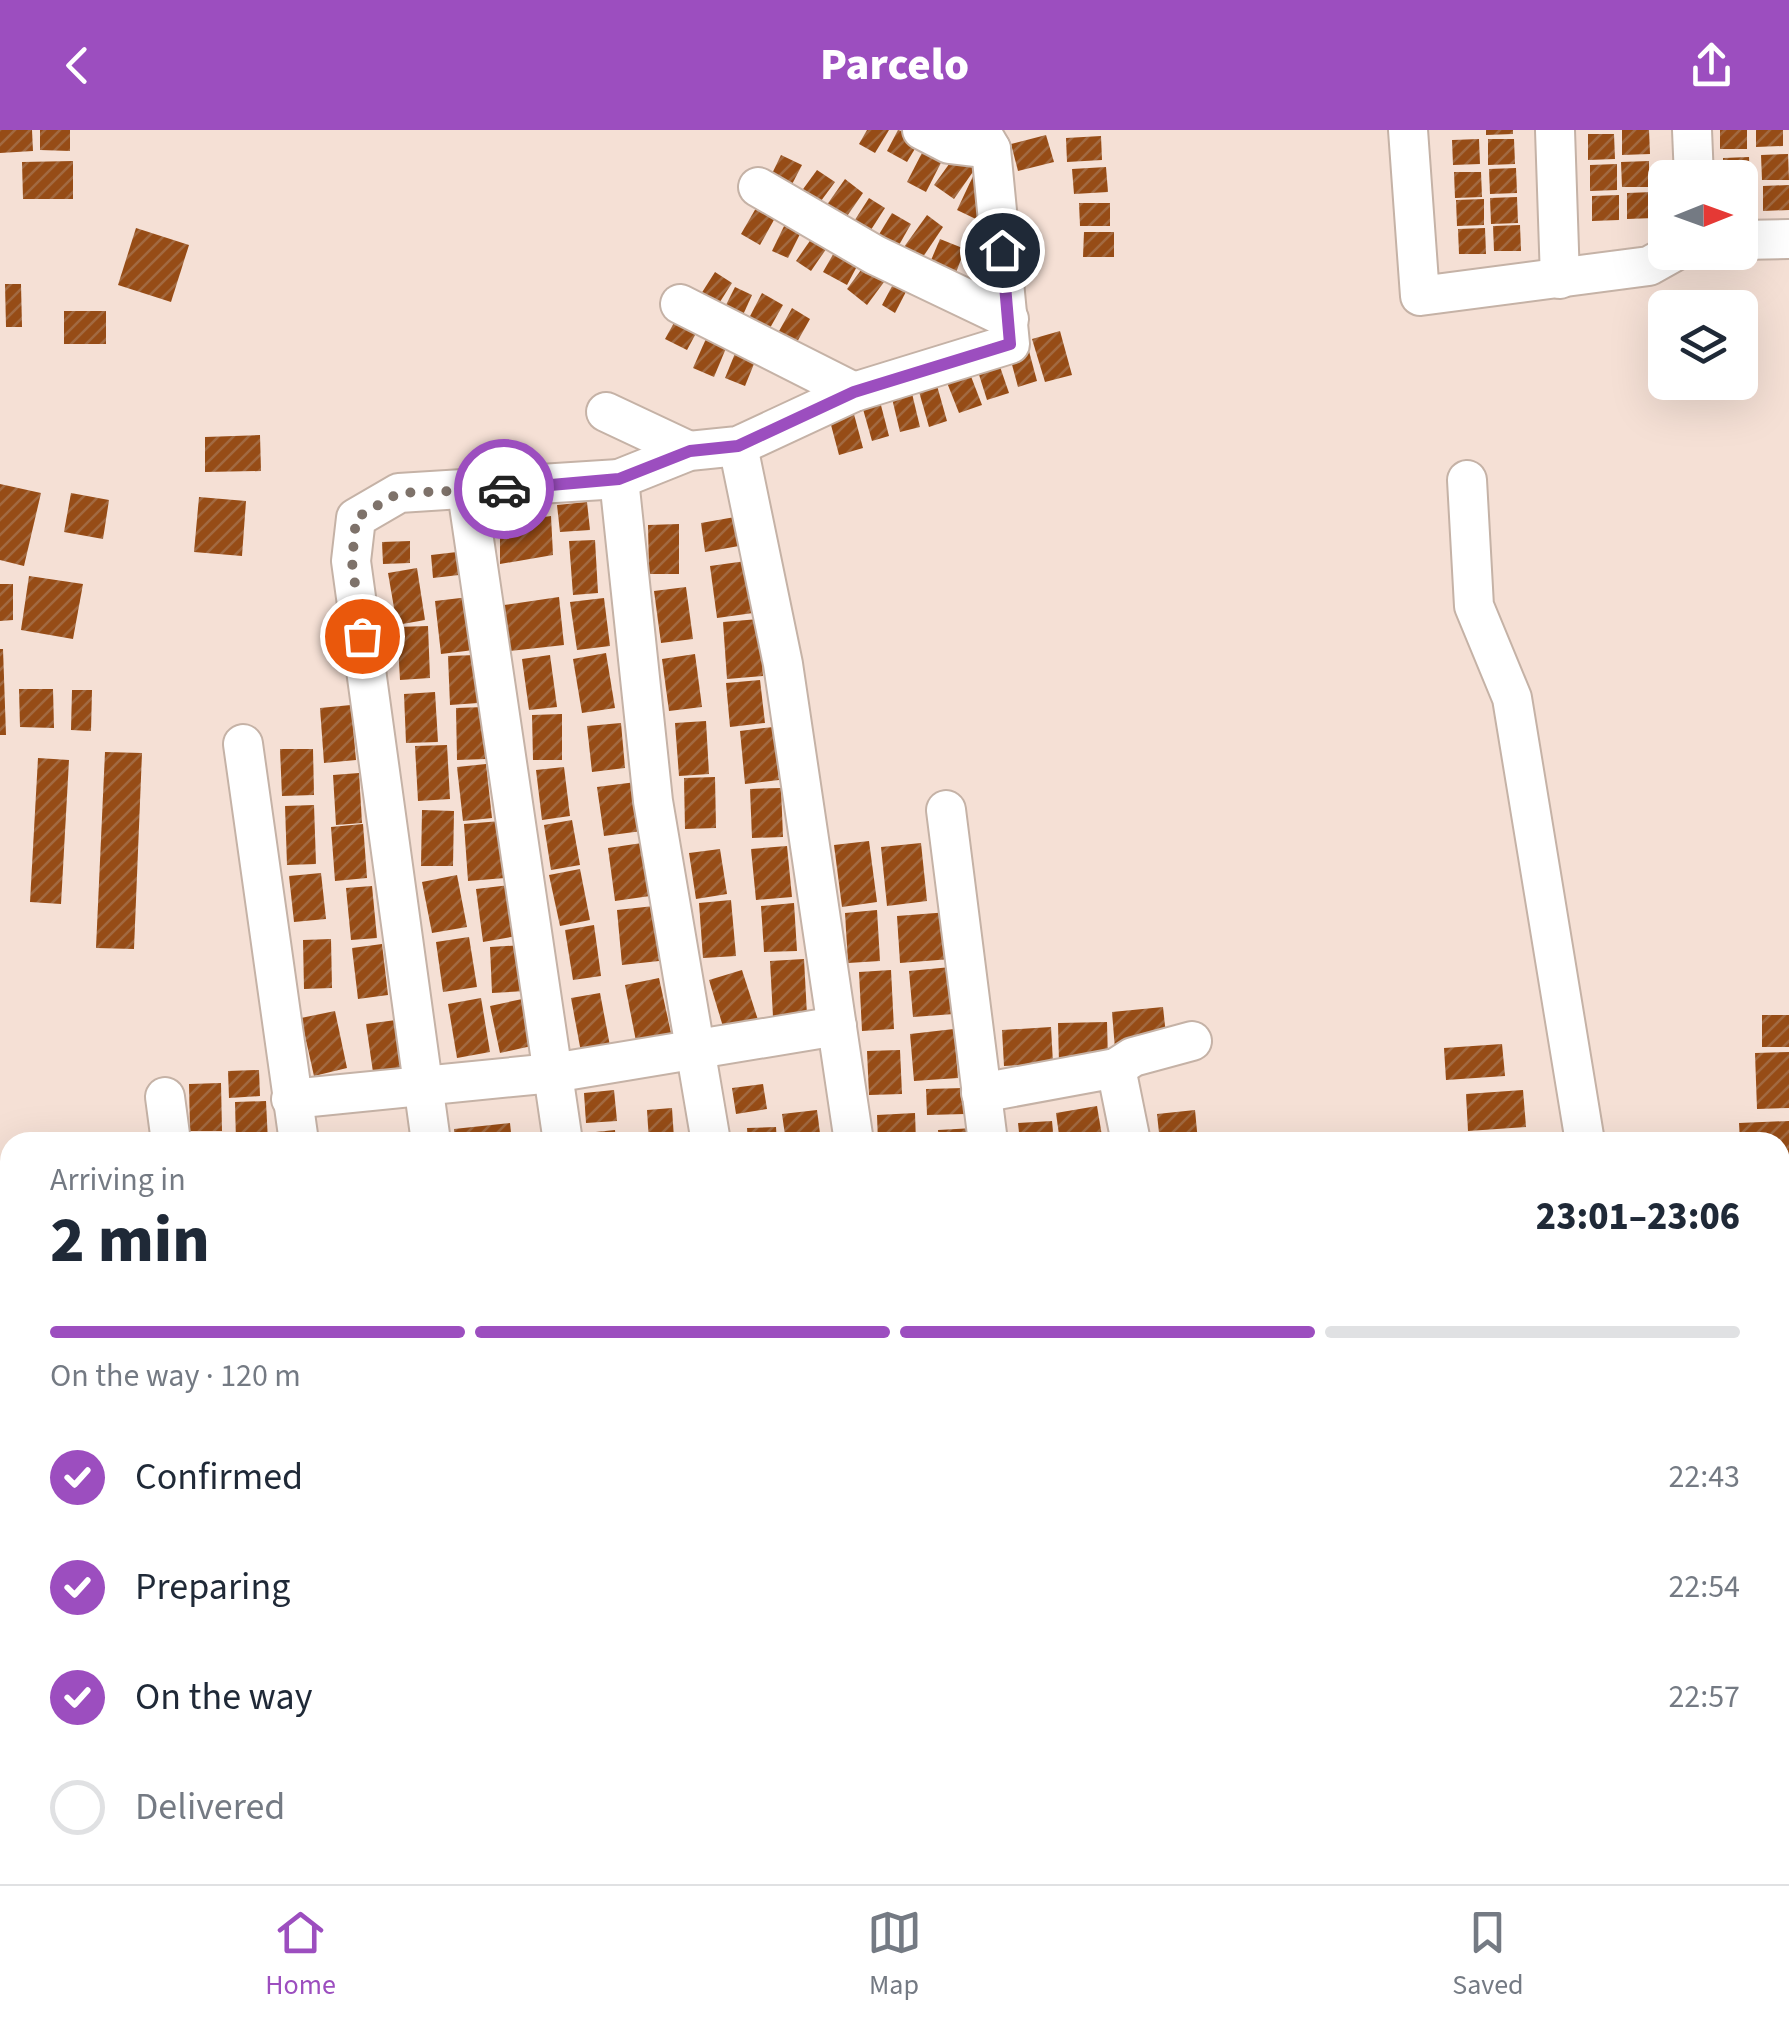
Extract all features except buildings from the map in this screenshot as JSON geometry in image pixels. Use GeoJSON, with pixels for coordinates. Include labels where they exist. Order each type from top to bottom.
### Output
{"type":"FeatureCollection","features":[{"type":"Feature","properties":{"kind":"street"},"geometry":{"type":"LineString","coordinates":[[429,1132],[352,562],[356,518],[399,493],[467,492],[619,479],[690,451],[738,446],[854,392],[1010,344],[985,139],[949,144],[922,130]]}},
{"type":"Feature","properties":{"kind":"street"},"geometry":{"type":"LineString","coordinates":[[1408,130],[1420,296],[1648,266]]}},
{"type":"Feature","properties":{"kind":"street"},"geometry":{"type":"LineString","coordinates":[[1555,130],[1560,279]]}},
{"type":"Feature","properties":{"kind":"street"},"geometry":{"type":"LineString","coordinates":[[1692,130],[1693,160]]}},
{"type":"Feature","properties":{"kind":"street"},"geometry":{"type":"LineString","coordinates":[[758,187],[875,255],[1009,318]]}},
{"type":"Feature","properties":{"kind":"street"},"geometry":{"type":"LineString","coordinates":[[1758,239],[1789,238]]}},
{"type":"Feature","properties":{"kind":"street"},"geometry":{"type":"LineString","coordinates":[[680,304],[854,392]]}},
{"type":"Feature","properties":{"kind":"street"},"geometry":{"type":"LineString","coordinates":[[606,412],[690,451]]}},
{"type":"Feature","properties":{"kind":"street"},"geometry":{"type":"LineString","coordinates":[[738,446],[782,664],[853,1132]]}},
{"type":"Feature","properties":{"kind":"street"},"geometry":{"type":"LineString","coordinates":[[619,479],[653,801],[708,1132]]}},
{"type":"Feature","properties":{"kind":"street"},"geometry":{"type":"LineString","coordinates":[[1467,480],[1474,606],[1512,698],[1583,1132]]}},
{"type":"Feature","properties":{"kind":"street"},"geometry":{"type":"LineString","coordinates":[[467,492],[562,1132]]}},
{"type":"Feature","properties":{"kind":"street"},"geometry":{"type":"LineString","coordinates":[[243,744],[296,1132]]}},
{"type":"Feature","properties":{"kind":"street"},"geometry":{"type":"LineString","coordinates":[[946,810],[986,1132]]}},
{"type":"Feature","properties":{"kind":"street"},"geometry":{"type":"LineString","coordinates":[[291,1099],[553,1073],[837,1026]]}},
{"type":"Feature","properties":{"kind":"street"},"geometry":{"type":"LineString","coordinates":[[980,1093],[1116,1068],[1133,1057],[1192,1041]]}},
{"type":"Feature","properties":{"kind":"street"},"geometry":{"type":"LineString","coordinates":[[1116,1068],[1129,1132]]}},
{"type":"Feature","properties":{"kind":"street"},"geometry":{"type":"LineString","coordinates":[[165,1097],[170,1132]]}},
{"type":"Feature","properties":{"kind":"way so far"},"geometry":{"type":"LineString","coordinates":[[362,636],[352,562],[356,518],[399,493],[504,489]]}},
{"type":"Feature","properties":{"kind":"route"},"geometry":{"type":"LineString","coordinates":[[504,489],[619,479],[690,451],[738,446],[854,392],[1010,344],[1002,250]]}}]}
